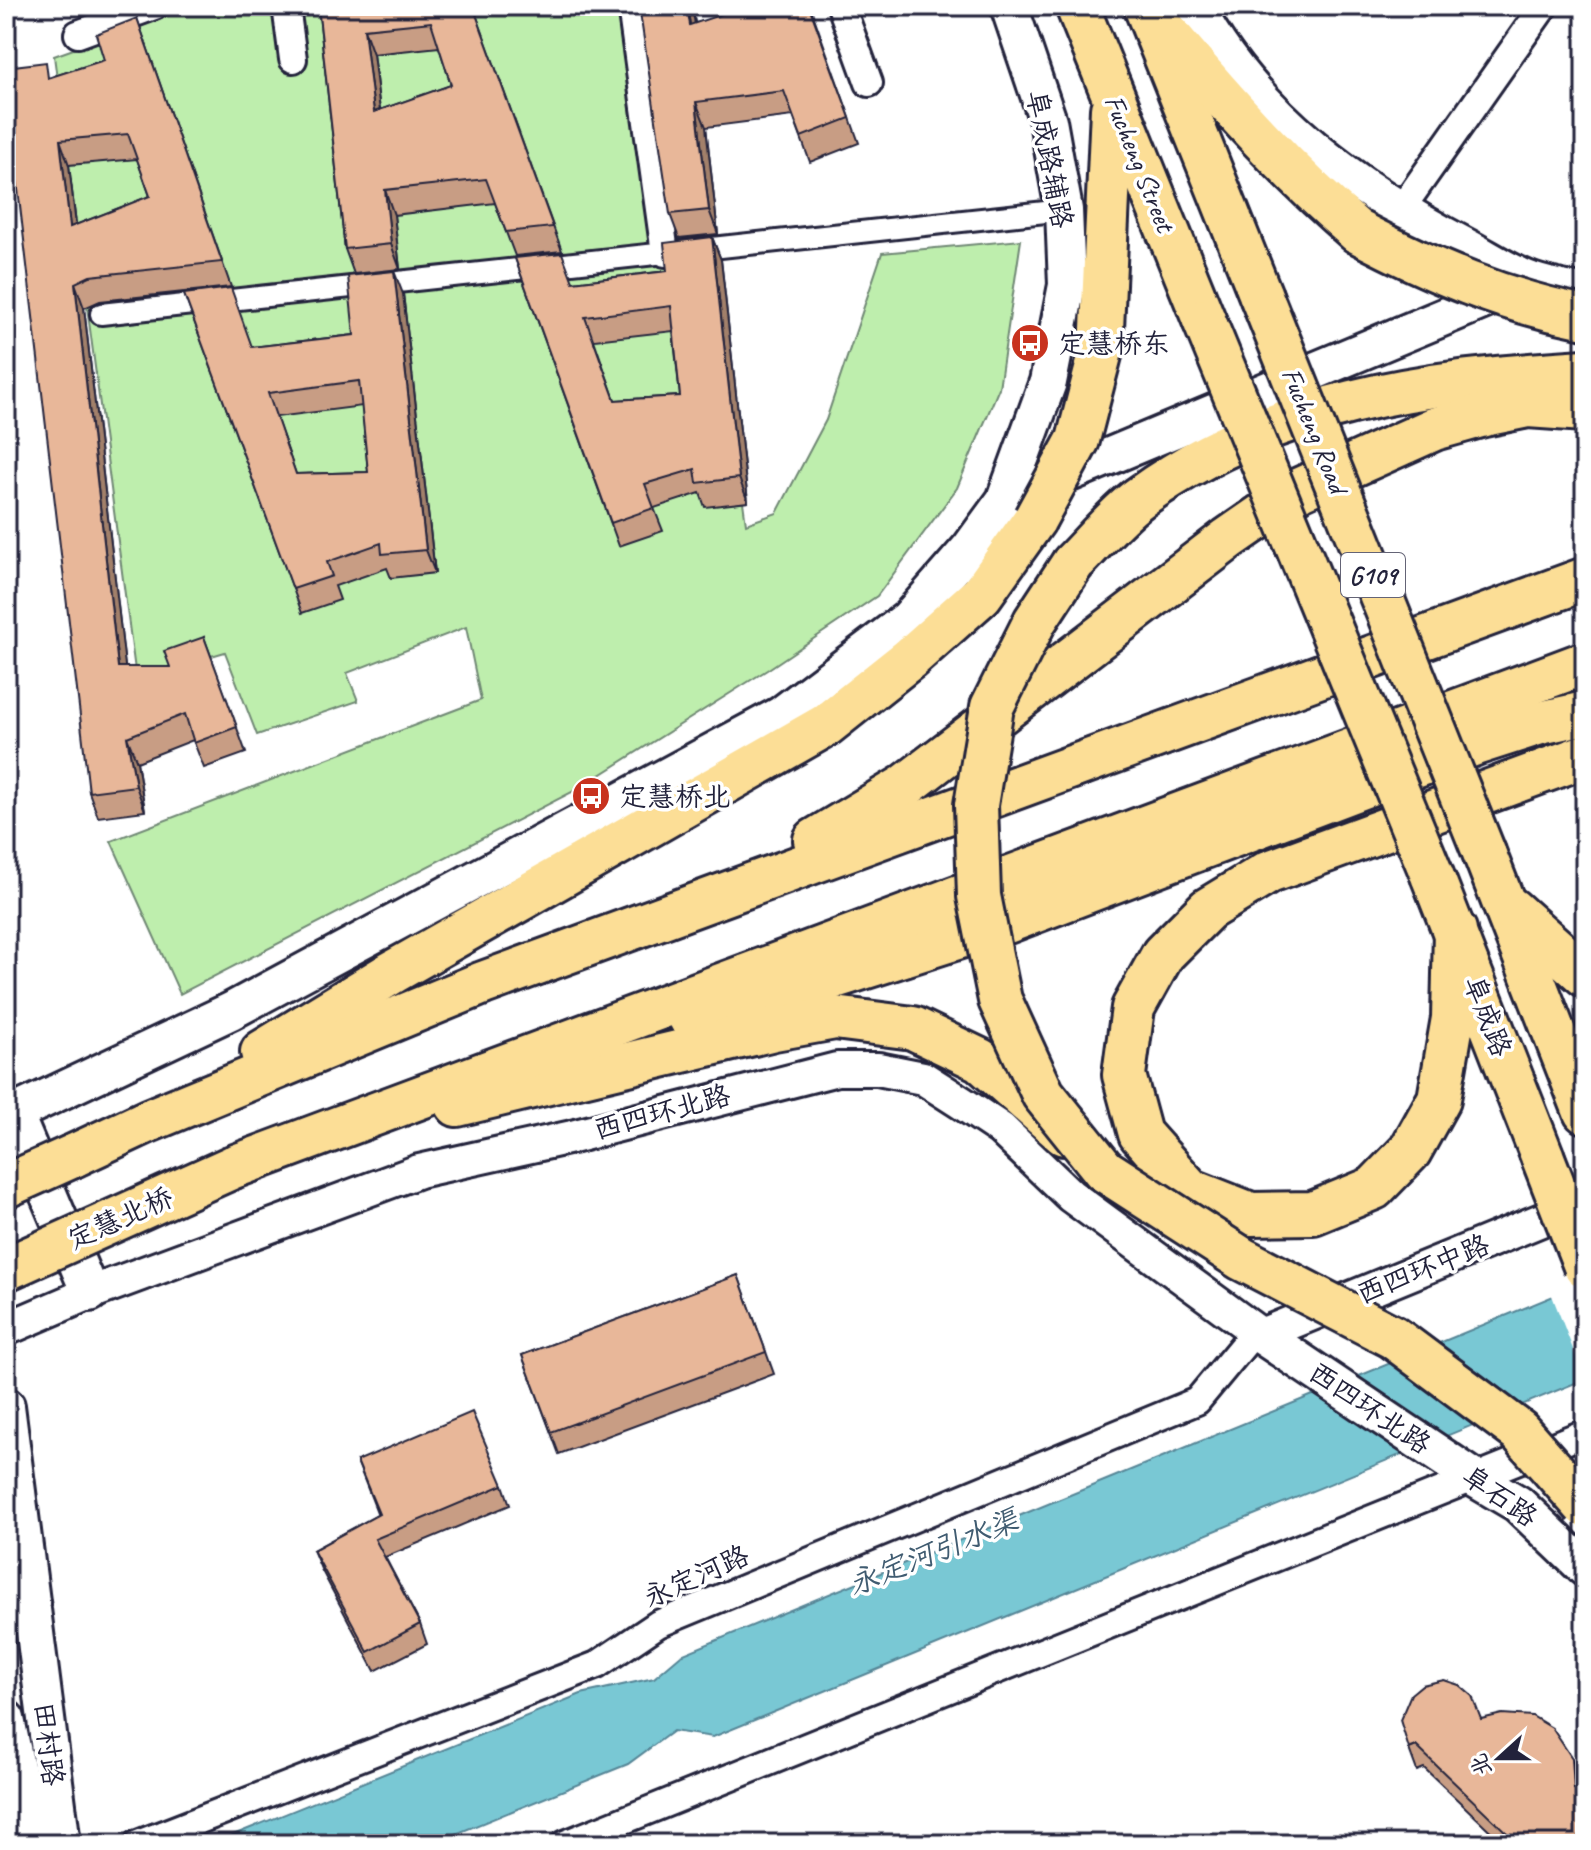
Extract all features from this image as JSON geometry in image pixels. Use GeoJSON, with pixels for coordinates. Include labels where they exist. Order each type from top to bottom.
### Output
{"type":"FeatureCollection","features":[{"type":"Feature","properties":{"kind":"highway","name":"Fucheng Street"},"geometry":{"type":"LineString","coordinates":[[1077,6],[1432,875]]}},
{"type":"Feature","properties":{"kind":"highway"},"geometry":{"type":"LineString","coordinates":[[1145,6],[1235,114],[1288,170],[1358,232],[1438,274],[1526,305],[1585,317]]}},
{"type":"Feature","properties":{"kind":"highway","name":"Fucheng Road"},"geometry":{"type":"LineString","coordinates":[[1145,6],[1485,855]]}},
{"type":"Feature","properties":{"kind":"highway"},"geometry":{"type":"LineString","coordinates":[[148,1121],[393,972],[826,725],[909,659],[981,595],[1020,509],[1078,440],[1101,351],[1112,95]]}},
{"type":"Feature","properties":{"kind":"highway"},"geometry":{"type":"LineString","coordinates":[[1104,1170],[1043,1094],[1000,1000],[979,896],[976,805],[992,707],[1035,621],[1073,563],[1136,500],[1211,451],[1309,411],[1421,385],[1585,371]]}},
{"type":"Feature","properties":{"kind":"highway"},"geometry":{"type":"LineString","coordinates":[[728,892],[905,786],[1228,539],[1300,489],[1364,457],[1446,425],[1528,406],[1585,410]]}},
{"type":"Feature","properties":{"kind":"highway"},"geometry":{"type":"LineString","coordinates":[[6,1186],[148,1121],[483,983],[1585,579]]}},
{"type":"Feature","properties":{"kind":"highway"},"geometry":{"type":"LineString","coordinates":[[292,1145],[1585,663]]}},
{"type":"Feature","properties":{"kind":"highway"},"geometry":{"type":"LineString","coordinates":[[559,1043],[728,1011],[1004,923],[1475,744],[1540,723],[1585,713]]}},
{"type":"Feature","properties":{"kind":"highway"},"geometry":{"type":"LineString","coordinates":[[1455,930],[1453,1018],[1439,1099],[1410,1151],[1374,1188],[1313,1213],[1251,1214],[1190,1190],[1140,1134],[1124,1075],[1133,1008],[1163,954],[1208,909],[1269,872],[1585,756]]}},
{"type":"Feature","properties":{"kind":"highway","name":"阜成路"},"geometry":{"type":"LineString","coordinates":[[1485,855],[1585,1112]]}},
{"type":"Feature","properties":{"kind":"highway","name":"阜成路"},"geometry":{"type":"LineString","coordinates":[[1432,875],[1585,1266]]}},
{"type":"Feature","properties":{"kind":"highway"},"geometry":{"type":"LineString","coordinates":[[1505,903],[1585,975]]}},
{"type":"Feature","properties":{"kind":"highway"},"geometry":{"type":"LineString","coordinates":[[292,1145],[758,1033],[835,1018],[913,1028],[980,1060],[1104,1170],[1242,1259],[1393,1337],[1519,1431],[1585,1506]]}},
{"type":"Feature","properties":{"kind":"highway","name":"定慧北桥"},"geometry":{"type":"LineString","coordinates":[[6,1269],[233,1167],[292,1145]]}},
{"type":"Feature","properties":{"kind":"main road","name":"阜成路辅路"},"geometry":{"type":"LineString","coordinates":[[1009,6],[1048,121],[1064,210],[1067,285],[1020,509]]}},
{"type":"Feature","properties":{"kind":"main road"},"geometry":{"type":"LineString","coordinates":[[1195,6],[1205,25],[1265,104],[1330,163],[1399,212],[1530,281],[1585,294]]}},
{"type":"Feature","properties":{"kind":"main road"},"geometry":{"type":"LineString","coordinates":[[90,1293],[10,1115],[231,1011],[781,715],[908,619],[970,548],[1020,509],[1530,281]]}},
{"type":"Feature","properties":{"kind":"main road","name":"西四环北路"},"geometry":{"type":"LineString","coordinates":[[1258,1333],[1460,1469]]}},
{"type":"Feature","properties":{"kind":"main road","name":"田村路"},"geometry":{"type":"LineString","coordinates":[[6,1406],[62,1844]]}},
{"type":"Feature","properties":{"kind":"main road","name":"阜石路"},"geometry":{"type":"LineString","coordinates":[[1460,1469],[1518,1504],[1585,1568]]}},
{"type":"Feature","properties":{"kind":"main road","name":"田村路"},"geometry":{"type":"LineString","coordinates":[[6,1719],[32,1844]]}},
{"type":"Feature","properties":{"kind":"street"},"geometry":{"type":"LineString","coordinates":[[78,34],[154,6]]}},
{"type":"Feature","properties":{"kind":"street"},"geometry":{"type":"LineString","coordinates":[[286,6],[293,59]]}},
{"type":"Feature","properties":{"kind":"street"},"geometry":{"type":"LineString","coordinates":[[631,6],[665,253]]}},
{"type":"Feature","properties":{"kind":"street"},"geometry":{"type":"LineString","coordinates":[[841,6],[869,83]]}},
{"type":"Feature","properties":{"kind":"street"},"geometry":{"type":"LineString","coordinates":[[1399,212],[1544,6]]}},
{"type":"Feature","properties":{"kind":"street"},"geometry":{"type":"LineString","coordinates":[[101,314],[1064,210]]}},
{"type":"Feature","properties":{"kind":"street","name":"西四环北路"},"geometry":{"type":"LineString","coordinates":[[6,1329],[90,1293],[419,1171],[572,1137],[800,1075],[837,1069],[878,1069],[923,1078],[1001,1129],[1071,1196],[1258,1333]]}},
{"type":"Feature","properties":{"kind":"street","name":"西四环中路"},"geometry":{"type":"LineString","coordinates":[[1258,1333],[1585,1202]]}},
{"type":"Feature","properties":{"kind":"street","name":"永定河路"},"geometry":{"type":"LineString","coordinates":[[138,1844],[597,1665],[658,1624],[1197,1401],[1258,1333]]}},
{"type":"Feature","properties":{"kind":"street"},"geometry":{"type":"LineString","coordinates":[[565,1844],[1460,1469],[1585,1433]]}},
{"type":"Feature","properties":{"kind":"green space"},"geometry":{"type":"Polygon","coordinates":[[[193,6],[675,6],[746,524],[777,513],[826,420],[882,253],[1021,240],[999,388],[957,488],[877,596],[767,670],[578,789],[180,994],[111,841],[481,700],[466,627],[347,673],[358,701],[257,735],[225,652],[136,678],[54,56],[193,6]]]}},
{"type":"Feature","properties":{"kind":"water","name":"永定河引水渠"},"geometry":{"type":"Polygon","coordinates":[[[1585,1283],[1585,1379],[713,1737],[673,1731],[628,1764],[431,1844],[211,1844],[581,1694],[654,1678],[681,1655],[1585,1283]]]}},
{"type":"Feature","properties":{"kind":"pier"},"geometry":{"type":"Polygon","coordinates":[[[1585,1279],[1585,1380],[1551,1293],[1585,1279]]]}},
{"type":"Feature","properties":{"kind":"building"},"geometry":{"type":"Polygon","coordinates":[[[318,6],[473,6],[553,227],[506,232],[486,179],[385,190],[391,244],[345,249],[318,6]],[[431,22],[364,29],[374,112],[451,85],[431,22]]]}},
{"type":"Feature","properties":{"kind":"building"},"geometry":{"type":"Polygon","coordinates":[[[639,6],[687,6],[690,25],[746,6],[809,6],[850,118],[801,137],[784,91],[696,102],[709,210],[670,214],[639,6]]]}},
{"type":"Feature","properties":{"kind":"building"},"geometry":{"type":"Polygon","coordinates":[[[137,18],[222,262],[90,276],[75,283],[118,667],[170,667],[164,651],[204,637],[237,727],[194,743],[185,714],[127,737],[136,786],[89,792],[6,67],[46,62],[48,78],[104,60],[96,34],[137,18]],[[128,134],[60,140],[70,227],[150,196],[128,134]]]}},
{"type":"Feature","properties":{"kind":"building"},"geometry":{"type":"Polygon","coordinates":[[[712,237],[739,478],[697,483],[695,469],[645,484],[654,508],[611,523],[515,258],[562,253],[573,282],[667,271],[664,243],[712,237]],[[671,306],[585,317],[615,400],[680,396],[671,306]]]}},
{"type":"Feature","properties":{"kind":"building"},"geometry":{"type":"Polygon","coordinates":[[[394,271],[426,550],[382,554],[381,543],[327,562],[332,576],[293,589],[184,294],[231,288],[252,347],[354,335],[348,276],[394,271]],[[359,381],[268,393],[296,474],[368,472],[359,381]]]}},
{"type":"Feature","properties":{"kind":"building"},"geometry":{"type":"Polygon","coordinates":[[[738,1275],[766,1352],[551,1432],[522,1355],[738,1275]]]}},
{"type":"Feature","properties":{"kind":"building"},"geometry":{"type":"Polygon","coordinates":[[[472,1412],[503,1485],[375,1539],[420,1624],[368,1652],[313,1550],[379,1514],[357,1461],[472,1412]]]}},
{"type":"Feature","properties":{"kind":"building"},"geometry":{"type":"Polygon","coordinates":[[[1444,1680],[1459,1685],[1472,1696],[1481,1719],[1502,1714],[1532,1716],[1552,1728],[1572,1758],[1574,1789],[1585,1793],[1585,1844],[1511,1844],[1507,1833],[1416,1746],[1409,1749],[1400,1720],[1411,1694],[1422,1685],[1444,1680]]]}},
{"type":"Feature","properties":{"kind":"place","name":"定慧桥东"},"geometry":{"type":"Point","coordinates":[1030,343]}},
{"type":"Feature","properties":{"kind":"place","name":"定慧桥北"},"geometry":{"type":"Point","coordinates":[591,796]}}]}
